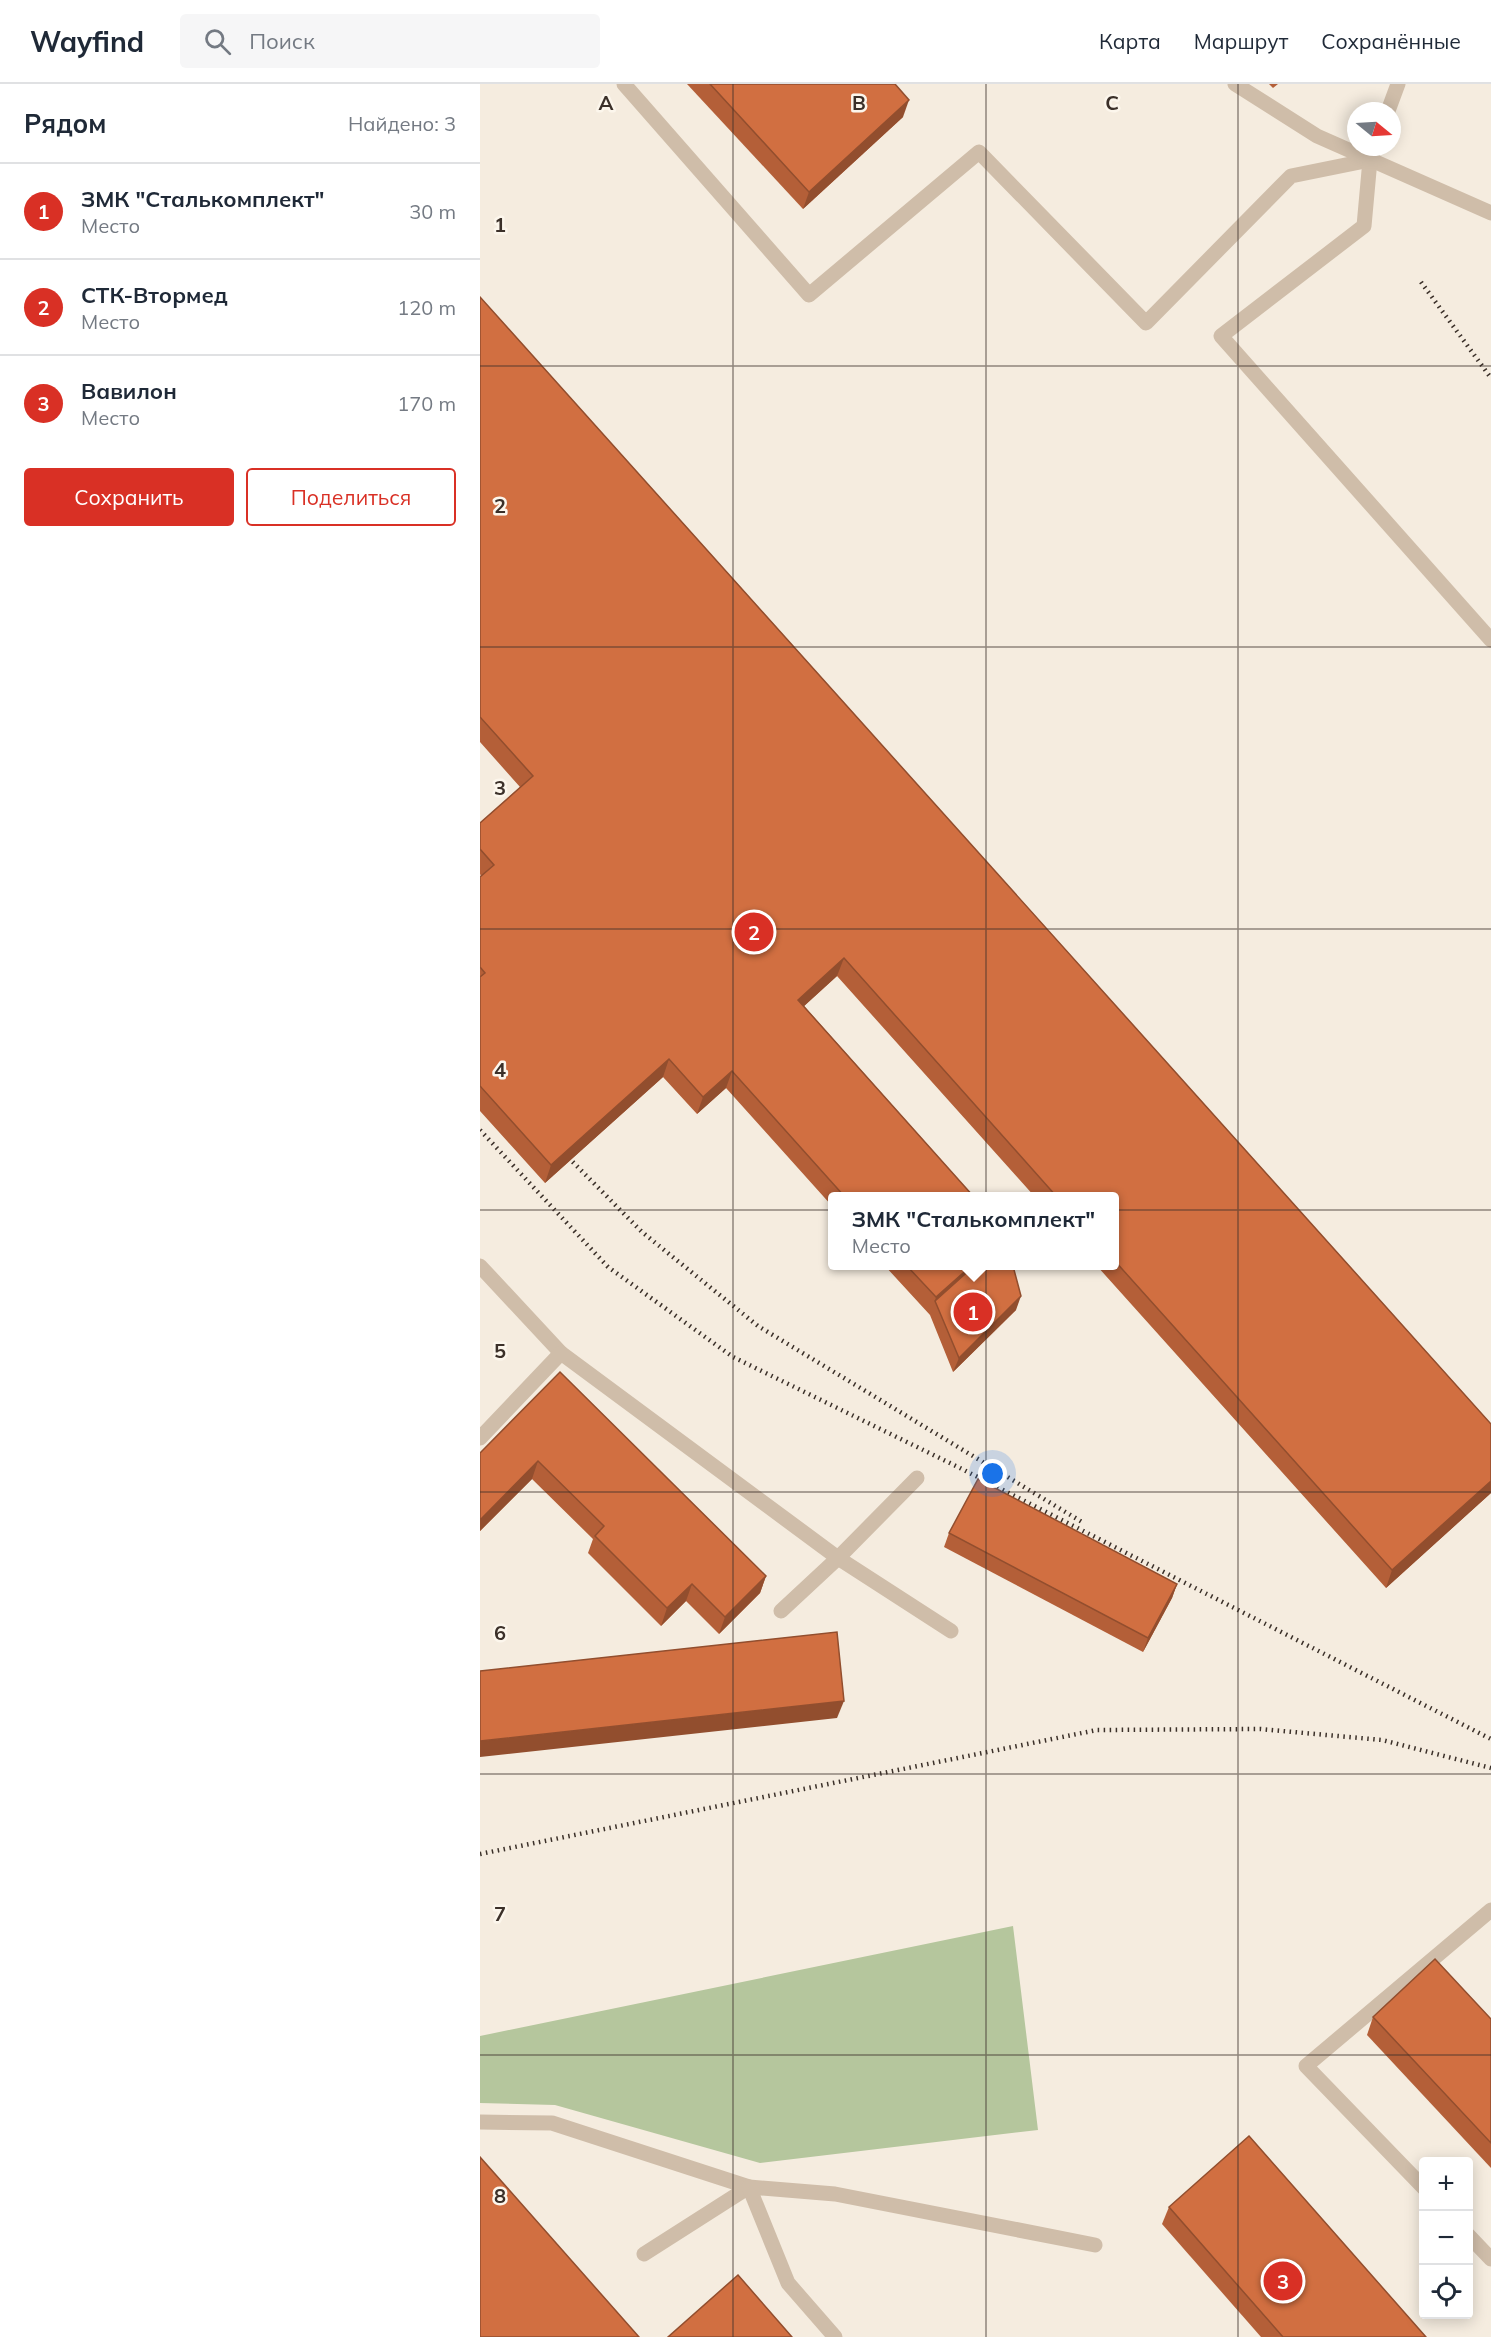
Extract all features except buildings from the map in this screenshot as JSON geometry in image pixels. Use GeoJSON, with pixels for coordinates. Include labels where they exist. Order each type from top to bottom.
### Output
{"type":"FeatureCollection","features":[{"type":"Feature","properties":{"kind":"lane"},"geometry":{"type":"LineString","coordinates":[[624,84],[809,295],[979,152],[1146,323],[1291,176],[1362,156]]}},
{"type":"Feature","properties":{"kind":"lane"},"geometry":{"type":"LineString","coordinates":[[1235,84],[1317,136],[1347,145]]}},
{"type":"Feature","properties":{"kind":"lane"},"geometry":{"type":"LineString","coordinates":[[1391,102],[1398,84]]}},
{"type":"Feature","properties":{"kind":"lane"},"geometry":{"type":"LineString","coordinates":[[1373,156],[1364,226],[1221,336],[1491,640]]}},
{"type":"Feature","properties":{"kind":"lane"},"geometry":{"type":"LineString","coordinates":[[1379,156],[1491,213]]}},
{"type":"Feature","properties":{"kind":"lane"},"geometry":{"type":"LineString","coordinates":[[480,1266],[561,1353],[838,1558],[951,1631]]}},
{"type":"Feature","properties":{"kind":"lane"},"geometry":{"type":"LineString","coordinates":[[480,1438],[561,1353]]}},
{"type":"Feature","properties":{"kind":"lane"},"geometry":{"type":"LineString","coordinates":[[782,1611],[917,1478]]}},
{"type":"Feature","properties":{"kind":"lane"},"geometry":{"type":"LineString","coordinates":[[1419,2183],[1306,2066],[1491,1910]]}},
{"type":"Feature","properties":{"kind":"lane"},"geometry":{"type":"LineString","coordinates":[[480,2122],[552,2123],[749,2187],[834,2194],[1095,2245]]}},
{"type":"Feature","properties":{"kind":"lane"},"geometry":{"type":"LineString","coordinates":[[644,2254],[749,2187]]}},
{"type":"Feature","properties":{"kind":"lane"},"geometry":{"type":"LineString","coordinates":[[749,2187],[788,2283],[835,2337]]}},
{"type":"Feature","properties":{"kind":"lane"},"geometry":{"type":"LineString","coordinates":[[1473,2240],[1491,2259]]}},
{"type":"Feature","properties":{"kind":"green space"},"geometry":{"type":"Polygon","coordinates":[[[1013,1926],[1038,2130],[760,2163],[555,2105],[480,2103],[480,2036],[1013,1926]]]}},
{"type":"Feature","properties":{"kind":"railway"},"geometry":{"type":"LineString","coordinates":[[1421,282],[1491,378]]}},
{"type":"Feature","properties":{"kind":"railway"},"geometry":{"type":"LineString","coordinates":[[480,1130],[608,1267],[733,1357],[956,1466],[1491,1739]]}},
{"type":"Feature","properties":{"kind":"railway"},"geometry":{"type":"LineString","coordinates":[[560,1149],[642,1232],[758,1326],[1082,1522]]}},
{"type":"Feature","properties":{"kind":"railway"},"geometry":{"type":"LineString","coordinates":[[480,1854],[1097,1730],[1260,1729],[1382,1740],[1491,1768]]}},
{"type":"Feature","properties":{"kind":"place","name":"СТК-Втормед"},"geometry":{"type":"Point","coordinates":[754,932]}},
{"type":"Feature","properties":{"kind":"place","name":"ЗМК \"Сталькомплект\""},"geometry":{"type":"Point","coordinates":[973,1312]}},
{"type":"Feature","properties":{"kind":"place","name":"Вавилон"},"geometry":{"type":"Point","coordinates":[1283,2281]}}]}
